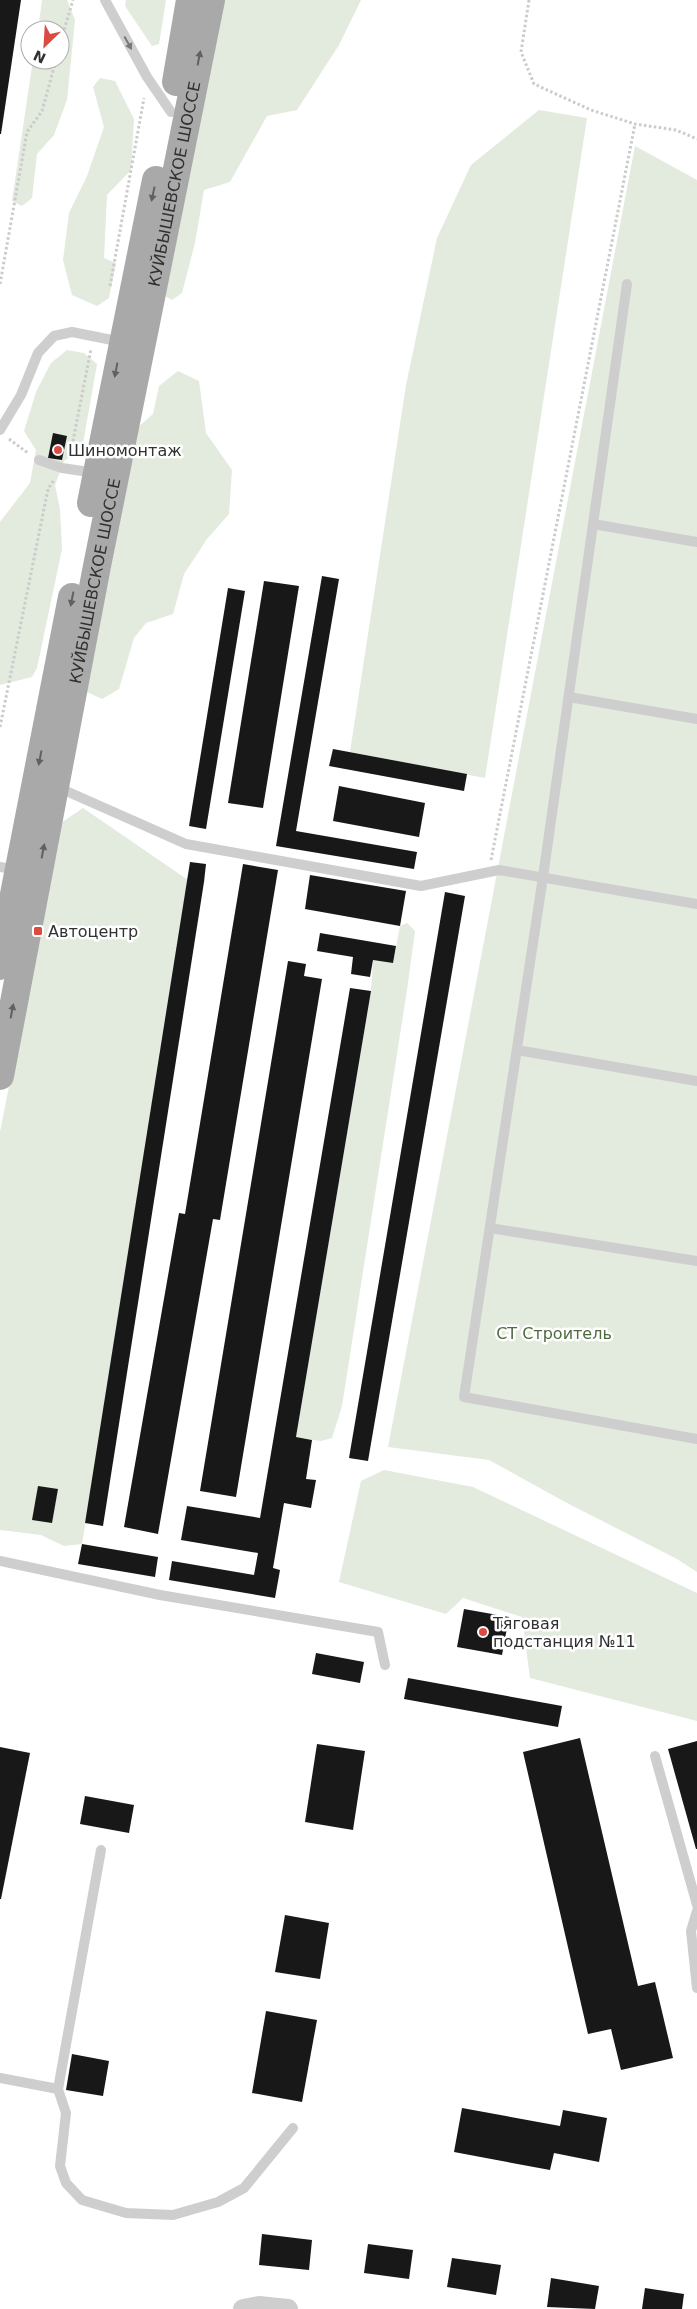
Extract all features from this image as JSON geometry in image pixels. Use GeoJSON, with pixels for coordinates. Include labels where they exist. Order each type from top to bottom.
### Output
{"type":"FeatureCollection","features":[{"type":"Feature","properties":{"kind":"main road","name":"КУЙБЫШЕВСКОЕ ШОССЕ"},"geometry":{"type":"LineString","coordinates":[[0,966],[9,868],[97,473],[170,112],[190,0]]}},
{"type":"Feature","properties":{"kind":"main road","name":"КУЙБЫШЕВСКОЕ ШОССЕ"},"geometry":{"type":"LineString","coordinates":[[0,1076],[97,566],[211,0]]}},
{"type":"Feature","properties":{"kind":"street"},"geometry":{"type":"LineString","coordinates":[[243,2309],[259,2306],[288,2309]]}},
{"type":"Feature","properties":{"kind":"lane"},"geometry":{"type":"LineString","coordinates":[[105,0],[170,112]]}},
{"type":"Feature","properties":{"kind":"lane"},"geometry":{"type":"LineString","coordinates":[[627,284],[543,876],[464,1397],[697,1439]]}},
{"type":"Feature","properties":{"kind":"lane"},"geometry":{"type":"LineString","coordinates":[[0,430],[21,395],[38,353],[54,336],[72,332],[122,342]]}},
{"type":"Feature","properties":{"kind":"lane"},"geometry":{"type":"LineString","coordinates":[[38,460],[62,468],[97,473]]}},
{"type":"Feature","properties":{"kind":"lane"},"geometry":{"type":"LineString","coordinates":[[593,524],[697,542]]}},
{"type":"Feature","properties":{"kind":"lane"},"geometry":{"type":"LineString","coordinates":[[568,697],[697,719]]}},
{"type":"Feature","properties":{"kind":"lane"},"geometry":{"type":"LineString","coordinates":[[56,786],[186,844],[421,886],[499,870],[543,876],[697,904]]}},
{"type":"Feature","properties":{"kind":"lane"},"geometry":{"type":"LineString","coordinates":[[517,1050],[697,1081]]}},
{"type":"Feature","properties":{"kind":"lane"},"geometry":{"type":"LineString","coordinates":[[490,1228],[697,1261]]}},
{"type":"Feature","properties":{"kind":"lane"},"geometry":{"type":"LineString","coordinates":[[0,1561],[160,1595],[378,1632],[385,1665]]}},
{"type":"Feature","properties":{"kind":"lane"},"geometry":{"type":"LineString","coordinates":[[655,1756],[697,1905]]}},
{"type":"Feature","properties":{"kind":"lane"},"geometry":{"type":"LineString","coordinates":[[101,1850],[58,2088],[66,2113],[60,2166],[66,2183],[82,2200],[126,2213],[173,2215],[218,2202],[244,2188],[293,2128]]}},
{"type":"Feature","properties":{"kind":"lane"},"geometry":{"type":"LineString","coordinates":[[697,1911],[691,1931],[697,1988]]}},
{"type":"Feature","properties":{"kind":"lane"},"geometry":{"type":"LineString","coordinates":[[0,2078],[58,2088]]}},
{"type":"Feature","properties":{"kind":"path"},"geometry":{"type":"LineString","coordinates":[[67,20],[73,0]]}},
{"type":"Feature","properties":{"kind":"path"},"geometry":{"type":"LineString","coordinates":[[529,0],[521,52],[534,84],[591,110],[635,124],[676,130],[697,139]]}},
{"type":"Feature","properties":{"kind":"path"},"geometry":{"type":"LineString","coordinates":[[0,284],[27,132],[42,111],[53,70]]}},
{"type":"Feature","properties":{"kind":"path"},"geometry":{"type":"LineString","coordinates":[[109,289],[148,77]]}},
{"type":"Feature","properties":{"kind":"path"},"geometry":{"type":"LineString","coordinates":[[489,872],[635,124]]}},
{"type":"Feature","properties":{"kind":"path"},"geometry":{"type":"LineString","coordinates":[[0,727],[48,489],[69,461],[94,337]]}},
{"type":"Feature","properties":{"kind":"path"},"geometry":{"type":"LineString","coordinates":[[8,438],[38,460]]}},
{"type":"Feature","properties":{"kind":"green space"},"geometry":{"type":"Polygon","coordinates":[[[42,0],[67,0],[75,20],[70,70],[70,20],[39,20],[42,0]]]}},
{"type":"Feature","properties":{"kind":"green space"},"geometry":{"type":"Polygon","coordinates":[[[126,0],[166,0],[159,44],[152,46],[125,6],[126,0]]]}},
{"type":"Feature","properties":{"kind":"green space"},"geometry":{"type":"Polygon","coordinates":[[[220,0],[361,0],[339,45],[297,110],[267,116],[230,182],[204,190],[195,243],[182,293],[172,300],[163,295],[220,0]]]}},
{"type":"Feature","properties":{"kind":"green space"},"geometry":{"type":"Polygon","coordinates":[[[32,70],[70,70],[67,100],[54,135],[37,154],[32,198],[22,206],[12,201],[32,70]]]}},
{"type":"Feature","properties":{"kind":"green space"},"geometry":{"type":"Polygon","coordinates":[[[100,78],[115,81],[134,119],[131,170],[107,195],[104,258],[116,263],[109,298],[97,306],[72,295],[63,260],[69,213],[87,176],[104,127],[93,87],[100,78]]]}},
{"type":"Feature","properties":{"kind":"green space"},"geometry":{"type":"Polygon","coordinates":[[[539,110],[587,118],[485,778],[350,752],[406,385],[437,238],[471,165],[539,110]]]}},
{"type":"Feature","properties":{"kind":"green space","name":"СТ Строитель"},"geometry":{"type":"Polygon","coordinates":[[[635,146],[697,180],[697,1572],[677,1559],[567,1503],[489,1460],[388,1447],[635,146]]]}},
{"type":"Feature","properties":{"kind":"green space"},"geometry":{"type":"Polygon","coordinates":[[[67,350],[84,353],[97,364],[82,449],[64,461],[55,485],[60,509],[62,549],[37,668],[32,677],[0,685],[0,522],[30,483],[36,450],[24,431],[36,392],[51,363],[67,350]]]}},
{"type":"Feature","properties":{"kind":"green space"},"geometry":{"type":"Polygon","coordinates":[[[178,371],[199,381],[206,433],[232,470],[229,514],[207,539],[184,574],[173,614],[146,623],[134,638],[119,689],[102,699],[87,692],[137,428],[153,414],[159,386],[178,371]]]}},
{"type":"Feature","properties":{"kind":"green space"},"geometry":{"type":"Polygon","coordinates":[[[83,808],[188,880],[82,1544],[64,1546],[41,1535],[0,1530],[0,1132],[61,823],[83,808]]]}},
{"type":"Feature","properties":{"kind":"green space"},"geometry":{"type":"Polygon","coordinates":[[[407,923],[415,931],[342,1406],[332,1438],[321,1441],[296,1437],[371,991],[373,960],[393,963],[400,926],[407,923]]]}},
{"type":"Feature","properties":{"kind":"green space"},"geometry":{"type":"Polygon","coordinates":[[[384,1470],[473,1487],[697,1593],[697,1721],[530,1678],[522,1617],[463,1598],[446,1614],[339,1582],[361,1481],[384,1470]]]}},
{"type":"Feature","properties":{"kind":"building"},"geometry":{"type":"Polygon","coordinates":[[[0,0],[21,0],[1,134],[0,134],[0,0]]]}},
{"type":"Feature","properties":{"kind":"building"},"geometry":{"type":"Polygon","coordinates":[[[53,433],[67,436],[62,460],[48,458],[53,433]]]}},
{"type":"Feature","properties":{"kind":"building"},"geometry":{"type":"Polygon","coordinates":[[[322,576],[339,579],[296,831],[417,852],[414,869],[276,846],[322,576]]]}},
{"type":"Feature","properties":{"kind":"building"},"geometry":{"type":"Polygon","coordinates":[[[264,581],[299,586],[263,808],[228,803],[264,581]]]}},
{"type":"Feature","properties":{"kind":"building"},"geometry":{"type":"Polygon","coordinates":[[[228,588],[245,591],[206,829],[189,826],[228,588]]]}},
{"type":"Feature","properties":{"kind":"building"},"geometry":{"type":"Polygon","coordinates":[[[333,749],[467,774],[464,791],[329,766],[333,749]]]}},
{"type":"Feature","properties":{"kind":"building"},"geometry":{"type":"Polygon","coordinates":[[[339,786],[425,803],[419,837],[333,821],[339,786]]]}},
{"type":"Feature","properties":{"kind":"building"},"geometry":{"type":"Polygon","coordinates":[[[190,862],[206,864],[204,882],[103,1526],[85,1523],[190,862]]]}},
{"type":"Feature","properties":{"kind":"building"},"geometry":{"type":"Polygon","coordinates":[[[243,864],[278,870],[220,1220],[213,1219],[158,1534],[124,1527],[179,1213],[185,1214],[243,864]]]}},
{"type":"Feature","properties":{"kind":"building"},"geometry":{"type":"Polygon","coordinates":[[[310,875],[406,891],[400,926],[305,909],[310,875]]]}},
{"type":"Feature","properties":{"kind":"building"},"geometry":{"type":"Polygon","coordinates":[[[445,892],[465,896],[368,1461],[349,1458],[445,892]]]}},
{"type":"Feature","properties":{"kind":"building"},"geometry":{"type":"Polygon","coordinates":[[[320,933],[396,946],[393,963],[373,960],[370,977],[351,974],[353,957],[317,951],[320,933]]]}},
{"type":"Feature","properties":{"kind":"building"},"geometry":{"type":"Polygon","coordinates":[[[288,961],[306,964],[304,976],[322,979],[236,1497],[200,1491],[288,961]]]}},
{"type":"Feature","properties":{"kind":"building"},"geometry":{"type":"Polygon","coordinates":[[[350,988],[371,991],[296,1437],[312,1440],[306,1479],[316,1480],[311,1508],[284,1503],[273,1568],[280,1570],[275,1598],[169,1580],[172,1561],[254,1575],[258,1553],[181,1540],[187,1506],[260,1518],[350,988]]]}},
{"type":"Feature","properties":{"kind":"building"},"geometry":{"type":"Polygon","coordinates":[[[38,1486],[58,1489],[52,1523],[32,1520],[38,1486]]]}},
{"type":"Feature","properties":{"kind":"building"},"geometry":{"type":"Polygon","coordinates":[[[82,1544],[158,1557],[155,1577],[78,1564],[82,1544]]]}},
{"type":"Feature","properties":{"kind":"building","name":"Тяговая подстанция №11"},"geometry":{"type":"Polygon","coordinates":[[[464,1609],[509,1617],[502,1655],[457,1647],[464,1609]]]}},
{"type":"Feature","properties":{"kind":"building"},"geometry":{"type":"Polygon","coordinates":[[[316,1653],[364,1662],[360,1683],[312,1674],[316,1653]]]}},
{"type":"Feature","properties":{"kind":"building"},"geometry":{"type":"Polygon","coordinates":[[[408,1678],[562,1706],[558,1727],[404,1699],[408,1678]]]}},
{"type":"Feature","properties":{"kind":"building"},"geometry":{"type":"Polygon","coordinates":[[[580,1738],[638,1986],[655,1982],[673,2058],[621,2070],[611,2029],[588,2034],[523,1752],[580,1738]]]}},
{"type":"Feature","properties":{"kind":"building"},"geometry":{"type":"Polygon","coordinates":[[[697,1741],[697,1849],[696,1849],[668,1749],[697,1741]]]}},
{"type":"Feature","properties":{"kind":"building"},"geometry":{"type":"Polygon","coordinates":[[[317,1744],[365,1751],[353,1830],[305,1822],[317,1744]]]}},
{"type":"Feature","properties":{"kind":"building"},"geometry":{"type":"Polygon","coordinates":[[[0,1747],[30,1753],[1,1899],[0,1899],[0,1747]]]}},
{"type":"Feature","properties":{"kind":"building"},"geometry":{"type":"Polygon","coordinates":[[[85,1796],[134,1805],[129,1833],[80,1824],[85,1796]]]}},
{"type":"Feature","properties":{"kind":"building"},"geometry":{"type":"Polygon","coordinates":[[[285,1915],[329,1923],[320,1979],[275,1972],[285,1915]]]}},
{"type":"Feature","properties":{"kind":"building"},"geometry":{"type":"Polygon","coordinates":[[[266,2011],[317,2020],[302,2102],[252,2093],[266,2011]]]}},
{"type":"Feature","properties":{"kind":"building"},"geometry":{"type":"Polygon","coordinates":[[[72,2054],[109,2061],[103,2096],[66,2090],[72,2054]]]}},
{"type":"Feature","properties":{"kind":"building"},"geometry":{"type":"Polygon","coordinates":[[[462,2108],[560,2126],[563,2110],[607,2118],[599,2162],[554,2153],[550,2170],[454,2152],[462,2108]]]}},
{"type":"Feature","properties":{"kind":"building"},"geometry":{"type":"Polygon","coordinates":[[[262,2234],[312,2240],[309,2270],[259,2265],[262,2234]]]}},
{"type":"Feature","properties":{"kind":"building"},"geometry":{"type":"Polygon","coordinates":[[[368,2244],[413,2250],[409,2279],[364,2273],[368,2244]]]}},
{"type":"Feature","properties":{"kind":"building"},"geometry":{"type":"Polygon","coordinates":[[[452,2258],[501,2265],[496,2295],[447,2287],[452,2258]]]}},
{"type":"Feature","properties":{"kind":"building"},"geometry":{"type":"Polygon","coordinates":[[[551,2278],[599,2286],[595,2309],[547,2307],[551,2278]]]}},
{"type":"Feature","properties":{"kind":"building"},"geometry":{"type":"Polygon","coordinates":[[[645,2288],[684,2294],[682,2309],[642,2309],[645,2288]]]}},
{"type":"Feature","properties":{"kind":"place","name":"Шиномонтаж"},"geometry":{"type":"Point","coordinates":[58,450]}},
{"type":"Feature","properties":{"kind":"place","name":"Автоцентр"},"geometry":{"type":"Point","coordinates":[38,931]}},
{"type":"Feature","properties":{"kind":"place","name":"Тяговая подстанция №11"},"geometry":{"type":"Point","coordinates":[483,1632]}}]}
